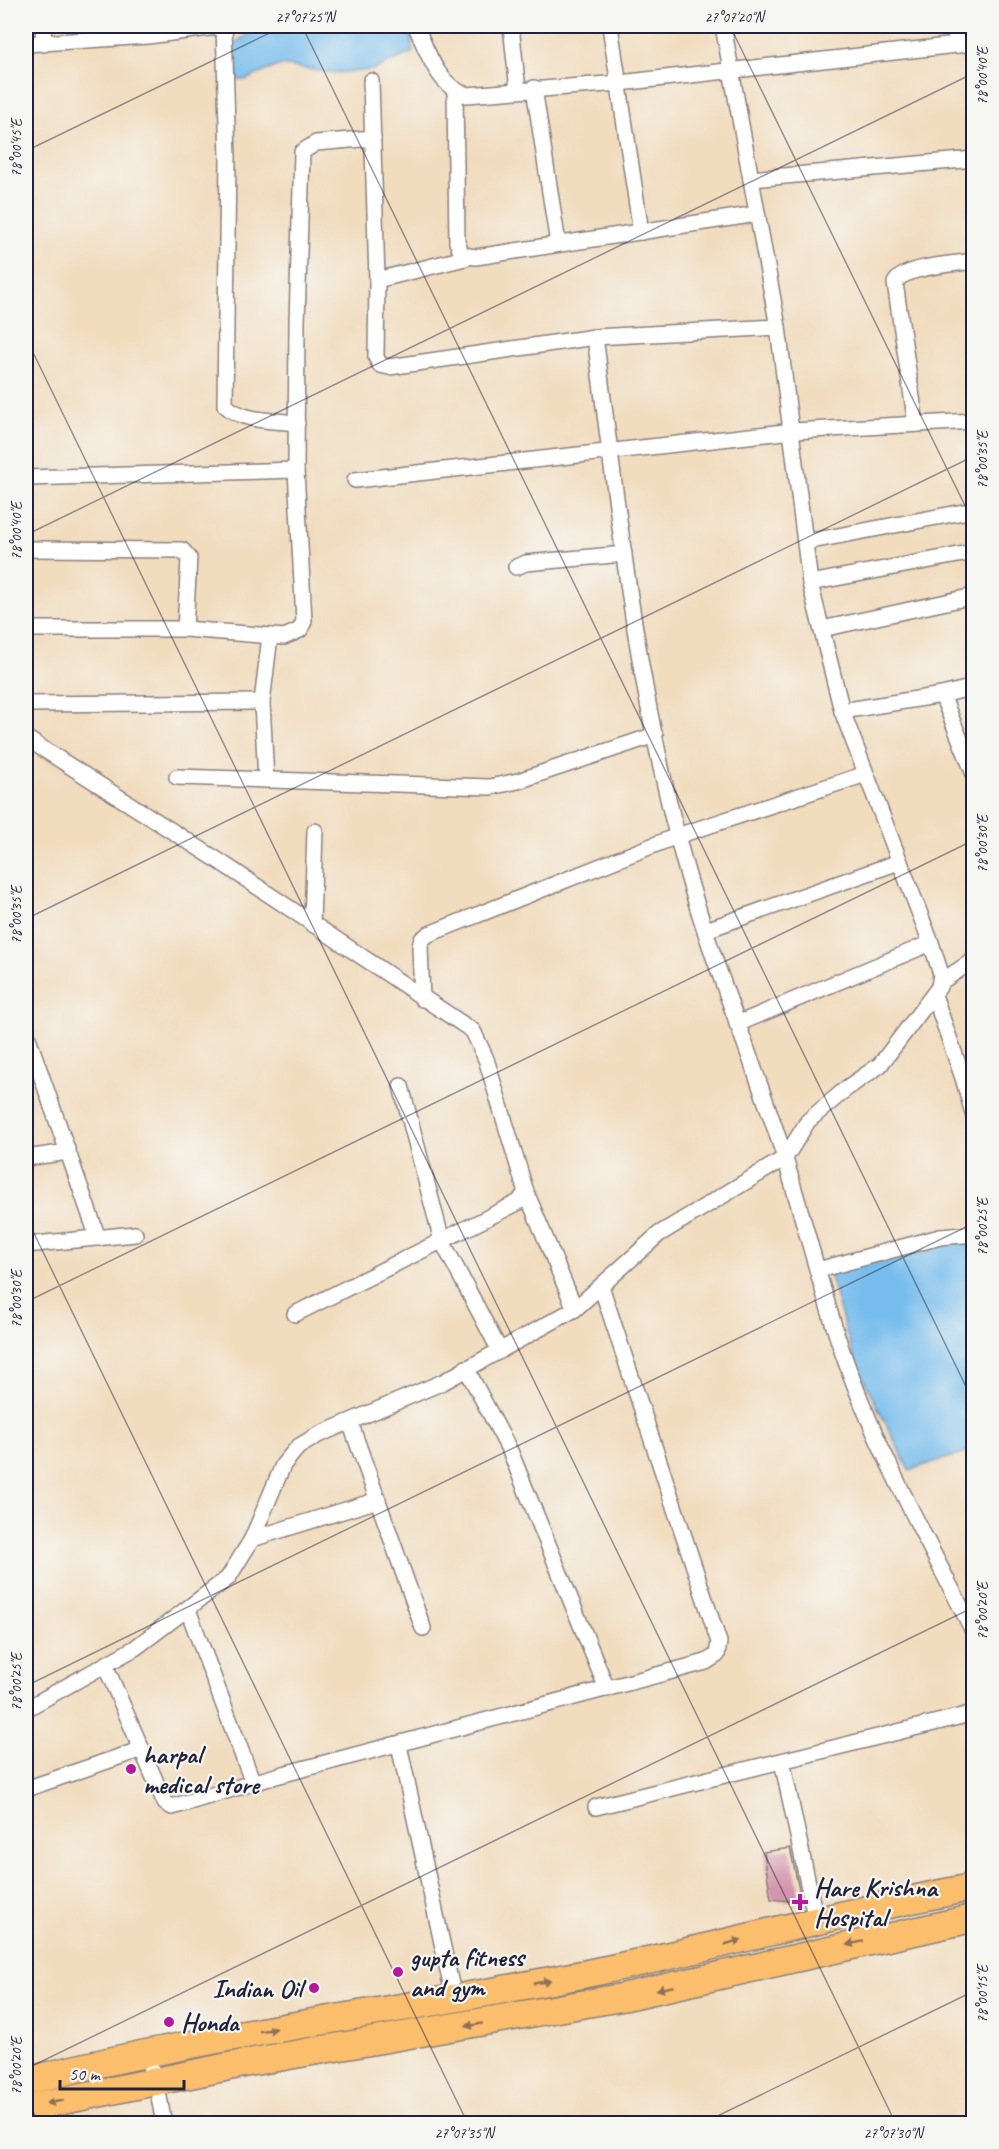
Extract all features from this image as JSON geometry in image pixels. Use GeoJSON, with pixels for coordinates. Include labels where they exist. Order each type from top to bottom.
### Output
{"type":"FeatureCollection","features":[{"type":"Feature","properties":{"kind":"highway"},"geometry":{"type":"LineString","coordinates":[[26,2081],[146,2053],[593,1973],[974,1887]]}},
{"type":"Feature","properties":{"kind":"highway"},"geometry":{"type":"LineString","coordinates":[[26,2108],[156,2081],[624,1997],[974,1918]]}},
{"type":"Feature","properties":{"kind":"street"},"geometry":{"type":"LineString","coordinates":[[43,26],[44,44]]}},
{"type":"Feature","properties":{"kind":"street"},"geometry":{"type":"LineString","coordinates":[[26,44],[148,36],[224,26],[228,158],[225,405],[232,411],[253,418],[297,423]]}},
{"type":"Feature","properties":{"kind":"street"},"geometry":{"type":"LineString","coordinates":[[416,26],[430,58],[456,92],[457,242],[459,251],[469,257]]}},
{"type":"Feature","properties":{"kind":"street"},"geometry":{"type":"LineString","coordinates":[[511,26],[518,90]]}},
{"type":"Feature","properties":{"kind":"street"},"geometry":{"type":"LineString","coordinates":[[610,26],[641,232]]}},
{"type":"Feature","properties":{"kind":"street"},"geometry":{"type":"LineString","coordinates":[[723,26],[778,327],[793,431],[810,583],[842,711],[931,943],[942,981]]}},
{"type":"Feature","properties":{"kind":"street"},"geometry":{"type":"LineString","coordinates":[[954,26],[957,45]]}},
{"type":"Feature","properties":{"kind":"street"},"geometry":{"type":"LineString","coordinates":[[456,92],[467,95],[620,83],[974,44]]}},
{"type":"Feature","properties":{"kind":"street"},"geometry":{"type":"LineString","coordinates":[[371,81],[377,280],[376,357],[380,365],[389,367],[595,337],[778,327]]}},
{"type":"Feature","properties":{"kind":"street"},"geometry":{"type":"LineString","coordinates":[[534,88],[558,244]]}},
{"type":"Feature","properties":{"kind":"street"},"geometry":{"type":"LineString","coordinates":[[26,628],[185,629],[270,636],[292,635],[300,630],[304,621],[296,470],[302,153],[316,143],[373,138]]}},
{"type":"Feature","properties":{"kind":"street"},"geometry":{"type":"LineString","coordinates":[[751,179],[974,159]]}},
{"type":"Feature","properties":{"kind":"street"},"geometry":{"type":"LineString","coordinates":[[377,280],[469,257],[757,214]]}},
{"type":"Feature","properties":{"kind":"street"},"geometry":{"type":"LineString","coordinates":[[916,424],[895,283],[898,277],[910,271],[974,261]]}},
{"type":"Feature","properties":{"kind":"street"},"geometry":{"type":"LineString","coordinates":[[595,337],[624,554],[655,735],[677,836],[737,1024],[784,1158],[842,1350],[882,1450],[974,1633]]}},
{"type":"Feature","properties":{"kind":"street"},"geometry":{"type":"LineString","coordinates":[[355,480],[793,431],[974,421]]}},
{"type":"Feature","properties":{"kind":"street"},"geometry":{"type":"LineString","coordinates":[[26,478],[296,470]]}},
{"type":"Feature","properties":{"kind":"street"},"geometry":{"type":"LineString","coordinates":[[806,542],[974,510]]}},
{"type":"Feature","properties":{"kind":"street"},"geometry":{"type":"LineString","coordinates":[[26,549],[183,550],[189,558],[185,629]]}},
{"type":"Feature","properties":{"kind":"street"},"geometry":{"type":"LineString","coordinates":[[810,583],[974,552]]}},
{"type":"Feature","properties":{"kind":"street"},"geometry":{"type":"LineString","coordinates":[[516,567],[526,563],[624,554]]}},
{"type":"Feature","properties":{"kind":"street"},"geometry":{"type":"LineString","coordinates":[[822,629],[974,596]]}},
{"type":"Feature","properties":{"kind":"street"},"geometry":{"type":"LineString","coordinates":[[266,780],[262,702],[270,636]]}},
{"type":"Feature","properties":{"kind":"street"},"geometry":{"type":"LineString","coordinates":[[842,711],[942,695],[974,687]]}},
{"type":"Feature","properties":{"kind":"street"},"geometry":{"type":"LineString","coordinates":[[942,695],[974,774]]}},
{"type":"Feature","properties":{"kind":"street"},"geometry":{"type":"LineString","coordinates":[[26,704],[262,702]]}},
{"type":"Feature","properties":{"kind":"street"},"geometry":{"type":"LineString","coordinates":[[177,777],[490,787],[518,781],[655,735]]}},
{"type":"Feature","properties":{"kind":"street"},"geometry":{"type":"LineString","coordinates":[[26,738],[209,854],[422,999],[468,1027],[477,1036],[526,1192],[575,1309]]}},
{"type":"Feature","properties":{"kind":"street"},"geometry":{"type":"LineString","coordinates":[[422,999],[420,946],[422,939],[429,934],[677,836],[866,774]]}},
{"type":"Feature","properties":{"kind":"street"},"geometry":{"type":"LineString","coordinates":[[312,924],[315,831]]}},
{"type":"Feature","properties":{"kind":"street"},"geometry":{"type":"LineString","coordinates":[[706,930],[899,862]]}},
{"type":"Feature","properties":{"kind":"street"},"geometry":{"type":"LineString","coordinates":[[737,1024],[931,943]]}},
{"type":"Feature","properties":{"kind":"street"},"geometry":{"type":"LineString","coordinates":[[26,1708],[135,1648],[228,1578],[252,1539],[283,1465],[298,1447],[443,1382],[575,1309],[659,1234],[784,1158],[808,1121],[847,1088],[880,1065],[934,995],[942,981],[974,960]]}},
{"type":"Feature","properties":{"kind":"street"},"geometry":{"type":"LineString","coordinates":[[934,995],[974,1117]]}},
{"type":"Feature","properties":{"kind":"street"},"geometry":{"type":"LineString","coordinates":[[26,1032],[98,1238]]}},
{"type":"Feature","properties":{"kind":"street"},"geometry":{"type":"LineString","coordinates":[[401,1086],[442,1241],[500,1351]]}},
{"type":"Feature","properties":{"kind":"street"},"geometry":{"type":"LineString","coordinates":[[26,1158],[68,1152]]}},
{"type":"Feature","properties":{"kind":"street"},"geometry":{"type":"LineString","coordinates":[[295,1314],[519,1202],[526,1192]]}},
{"type":"Feature","properties":{"kind":"street"},"geometry":{"type":"LineString","coordinates":[[26,1245],[135,1234]]}},
{"type":"Feature","properties":{"kind":"street"},"geometry":{"type":"LineString","coordinates":[[818,1270],[940,1237],[974,1234]]}},
{"type":"Feature","properties":{"kind":"street"},"geometry":{"type":"LineString","coordinates":[[105,1665],[168,1806],[706,1662],[717,1655],[719,1642],[601,1286]]}},
{"type":"Feature","properties":{"kind":"street"},"geometry":{"type":"LineString","coordinates":[[466,1368],[510,1451],[607,1689]]}},
{"type":"Feature","properties":{"kind":"street"},"geometry":{"type":"LineString","coordinates":[[350,1422],[423,1628]]}},
{"type":"Feature","properties":{"kind":"street"},"geometry":{"type":"LineString","coordinates":[[252,1539],[378,1500]]}},
{"type":"Feature","properties":{"kind":"street"},"geometry":{"type":"LineString","coordinates":[[188,1610],[253,1784]]}},
{"type":"Feature","properties":{"kind":"street"},"geometry":{"type":"LineString","coordinates":[[596,1807],[974,1713]]}},
{"type":"Feature","properties":{"kind":"street"},"geometry":{"type":"LineString","coordinates":[[399,1746],[454,1998]]}},
{"type":"Feature","properties":{"kind":"street"},"geometry":{"type":"LineString","coordinates":[[26,1789],[142,1749]]}},
{"type":"Feature","properties":{"kind":"street"},"geometry":{"type":"LineString","coordinates":[[782,1761],[816,1921]]}},
{"type":"Feature","properties":{"kind":"street"},"geometry":{"type":"LineString","coordinates":[[146,2053],[156,2081],[164,2124]]}},
{"type":"Feature","properties":{"kind":"water"},"geometry":{"type":"Polygon","coordinates":[[[274,26],[408,26],[411,28],[413,52],[373,70],[334,73],[280,65],[245,80],[233,79],[227,63],[232,45],[250,33],[274,26]]]}},
{"type":"Feature","properties":{"kind":"water"},"geometry":{"type":"Polygon","coordinates":[[[965,1236],[973,1242],[973,1450],[909,1470],[855,1362],[828,1270],[965,1236]]]}},
{"type":"Feature","properties":{"kind":"building"},"geometry":{"type":"Polygon","coordinates":[[[790,1848],[800,1902],[771,1899],[764,1852],[790,1848]]]}},
{"type":"Feature","properties":{"kind":"place","name":"harpal medical store"},"geometry":{"type":"Point","coordinates":[131,1769]}},
{"type":"Feature","properties":{"kind":"place","name":"Hare Krishna Hospital"},"geometry":{"type":"Point","coordinates":[800,1902]}},
{"type":"Feature","properties":{"kind":"place","name":"gupta fitness and gym"},"geometry":{"type":"Point","coordinates":[398,1972]}},
{"type":"Feature","properties":{"kind":"place","name":"Indian Oil"},"geometry":{"type":"Point","coordinates":[314,1988]}},
{"type":"Feature","properties":{"kind":"place","name":"Honda"},"geometry":{"type":"Point","coordinates":[169,2022]}}]}
